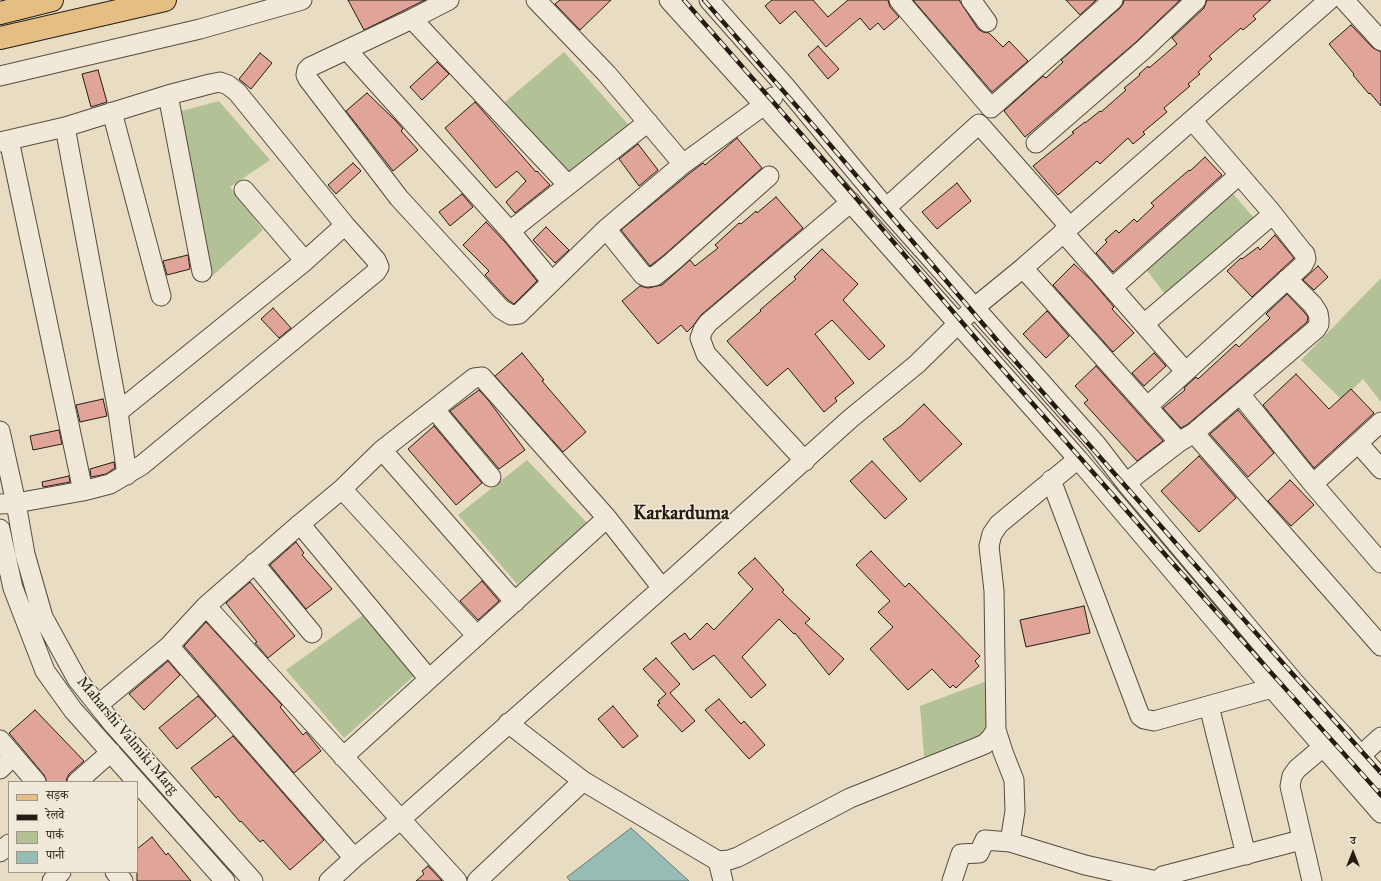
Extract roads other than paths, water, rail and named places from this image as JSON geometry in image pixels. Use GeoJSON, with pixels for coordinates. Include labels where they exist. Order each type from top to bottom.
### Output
{"type":"FeatureCollection","features":[{"type":"Feature","properties":{"kind":"main road"},"geometry":{"type":"LineString","coordinates":[[0,13],[52,0]]}},
{"type":"Feature","properties":{"kind":"main road"},"geometry":{"type":"LineString","coordinates":[[0,38],[165,0]]}},
{"type":"Feature","properties":{"kind":"street"},"geometry":{"type":"LineString","coordinates":[[0,76],[200,29],[302,0]]}},
{"type":"Feature","properties":{"kind":"street"},"geometry":{"type":"LineString","coordinates":[[449,0],[310,67],[307,70],[306,75],[399,198],[500,309],[511,315],[519,314],[606,229],[683,164],[764,105],[785,86]]}},
{"type":"Feature","properties":{"kind":"street"},"geometry":{"type":"LineString","coordinates":[[536,0],[607,74],[683,164]]}},
{"type":"Feature","properties":{"kind":"street"},"geometry":{"type":"LineString","coordinates":[[669,0],[851,202],[957,324],[1078,459],[1272,688],[1381,813]]}},
{"type":"Feature","properties":{"kind":"street"},"geometry":{"type":"LineString","coordinates":[[709,0],[785,86],[886,208],[1096,444],[1126,483],[1295,683],[1381,779]]}},
{"type":"Feature","properties":{"kind":"street"},"geometry":{"type":"LineString","coordinates":[[899,0],[991,108],[1113,0]]}},
{"type":"Feature","properties":{"kind":"street"},"geometry":{"type":"LineString","coordinates":[[971,0],[987,22]]}},
{"type":"Feature","properties":{"kind":"street"},"geometry":{"type":"LineString","coordinates":[[1036,143],[1143,50],[1196,0]]}},
{"type":"Feature","properties":{"kind":"street"},"geometry":{"type":"LineString","coordinates":[[1344,0],[1381,41]]}},
{"type":"Feature","properties":{"kind":"street"},"geometry":{"type":"LineString","coordinates":[[329,881],[662,588],[850,419],[917,364],[974,308],[1067,230],[1192,120],[1322,2]]}},
{"type":"Feature","properties":{"kind":"street"},"geometry":{"type":"LineString","coordinates":[[412,19],[568,185]]}},
{"type":"Feature","properties":{"kind":"street"},"geometry":{"type":"LineString","coordinates":[[347,50],[510,232],[552,282]]}},
{"type":"Feature","properties":{"kind":"street"},"geometry":{"type":"LineString","coordinates":[[8,503],[83,491],[110,484],[127,475],[142,465],[376,272],[379,267],[376,260],[345,225],[237,92],[228,85],[220,82],[168,95],[64,127],[5,141],[83,491]]}},
{"type":"Feature","properties":{"kind":"street"},"geometry":{"type":"LineString","coordinates":[[168,95],[202,272]]}},
{"type":"Feature","properties":{"kind":"street"},"geometry":{"type":"LineString","coordinates":[[112,112],[161,296]]}},
{"type":"Feature","properties":{"kind":"street"},"geometry":{"type":"LineString","coordinates":[[1148,406],[1303,265],[1306,259],[1305,254],[1192,120]]}},
{"type":"Feature","properties":{"kind":"street"},"geometry":{"type":"LineString","coordinates":[[510,232],[648,122]]}},
{"type":"Feature","properties":{"kind":"street"},"geometry":{"type":"LineString","coordinates":[[886,208],[979,124],[1067,230],[1112,288],[1185,371]]}},
{"type":"Feature","properties":{"kind":"street"},"geometry":{"type":"LineString","coordinates":[[64,127],[118,412],[127,475]]}},
{"type":"Feature","properties":{"kind":"street"},"geometry":{"type":"LineString","coordinates":[[1112,288],[1239,175]]}},
{"type":"Feature","properties":{"kind":"street"},"geometry":{"type":"LineString","coordinates":[[606,229],[643,275],[648,277],[655,276],[769,176]]}},
{"type":"Feature","properties":{"kind":"street"},"geometry":{"type":"LineString","coordinates":[[244,190],[305,261]]}},
{"type":"Feature","properties":{"kind":"street"},"geometry":{"type":"LineString","coordinates":[[805,461],[706,354],[700,338],[702,330],[708,322],[851,202]]}},
{"type":"Feature","properties":{"kind":"street"},"geometry":{"type":"LineString","coordinates":[[1144,324],[1272,214]]}},
{"type":"Feature","properties":{"kind":"street"},"geometry":{"type":"LineString","coordinates":[[118,412],[305,261],[345,225]]}},
{"type":"Feature","properties":{"kind":"street"},"geometry":{"type":"LineString","coordinates":[[1023,268],[1148,406],[1187,437],[1381,646]]}},
{"type":"Feature","properties":{"kind":"street"},"geometry":{"type":"LineString","coordinates":[[1126,483],[1187,437],[1316,329],[1319,319],[1313,305],[1287,279]]}},
{"type":"Feature","properties":{"kind":"street"},"geometry":{"type":"LineString","coordinates":[[98,705],[169,646],[206,606],[254,563],[342,489],[382,450],[474,378],[482,377],[607,518],[662,588]]}},
{"type":"Feature","properties":{"kind":"street"},"geometry":{"type":"LineString","coordinates":[[1240,394],[1313,484],[1381,563]]}},
{"type":"Feature","properties":{"kind":"street"},"geometry":{"type":"LineString","coordinates":[[435,410],[492,477]]}},
{"type":"Feature","properties":{"kind":"street"},"geometry":{"type":"LineString","coordinates":[[1313,484],[1381,422]]}},
{"type":"Feature","properties":{"kind":"street","name":"Maharshi Valmiki Marg"},"geometry":{"type":"LineString","coordinates":[[0,431],[8,503],[26,554],[43,617],[78,679],[113,724],[253,881]]}},
{"type":"Feature","properties":{"kind":"street"},"geometry":{"type":"LineString","coordinates":[[1358,443],[1381,469]]}},
{"type":"Feature","properties":{"kind":"street"},"geometry":{"type":"LineString","coordinates":[[382,450],[515,602]]}},
{"type":"Feature","properties":{"kind":"street"},"geometry":{"type":"LineString","coordinates":[[1010,842],[1015,811],[1014,780],[996,730],[994,591],[989,546],[992,534],[999,524],[1078,459]]}},
{"type":"Feature","properties":{"kind":"street"},"geometry":{"type":"LineString","coordinates":[[1051,480],[1140,716],[1144,719],[1154,721],[1272,688]]}},
{"type":"Feature","properties":{"kind":"street"},"geometry":{"type":"LineString","coordinates":[[342,489],[477,636]]}},
{"type":"Feature","properties":{"kind":"street"},"geometry":{"type":"LineString","coordinates":[[343,757],[607,518]]}},
{"type":"Feature","properties":{"kind":"street"},"geometry":{"type":"LineString","coordinates":[[300,524],[429,679]]}},
{"type":"Feature","properties":{"kind":"street","name":"Maharshi Valmiki Marg"},"geometry":{"type":"LineString","coordinates":[[0,529],[13,588],[45,671],[73,710],[111,752],[130,781]]}},
{"type":"Feature","properties":{"kind":"street"},"geometry":{"type":"LineString","coordinates":[[254,563],[312,633]]}},
{"type":"Feature","properties":{"kind":"street"},"geometry":{"type":"LineString","coordinates":[[206,606],[456,881]]}},
{"type":"Feature","properties":{"kind":"street"},"geometry":{"type":"LineString","coordinates":[[169,646],[354,858]]}},
{"type":"Feature","properties":{"kind":"street"},"geometry":{"type":"LineString","coordinates":[[1209,706],[1246,855]]}},
{"type":"Feature","properties":{"kind":"street"},"geometry":{"type":"LineString","coordinates":[[508,723],[582,781],[718,861],[738,857],[850,798],[985,744],[996,730]]}},
{"type":"Feature","properties":{"kind":"street"},"geometry":{"type":"LineString","coordinates":[[1360,756],[1381,736]]}},
{"type":"Feature","properties":{"kind":"street"},"geometry":{"type":"LineString","coordinates":[[0,740],[7,762],[35,781]]}},
{"type":"Feature","properties":{"kind":"street"},"geometry":{"type":"LineString","coordinates":[[1312,881],[1290,786],[1292,776],[1297,769],[1323,747]]}},
{"type":"Feature","properties":{"kind":"street"},"geometry":{"type":"LineString","coordinates":[[78,781],[111,752]]}},
{"type":"Feature","properties":{"kind":"street"},"geometry":{"type":"LineString","coordinates":[[477,881],[582,781]]}},
{"type":"Feature","properties":{"kind":"street","name":"Maharshi Valmiki Marg"},"geometry":{"type":"LineString","coordinates":[[143,801],[224,881]]}},
{"type":"Feature","properties":{"kind":"street"},"geometry":{"type":"LineString","coordinates":[[952,881],[961,854],[979,854],[985,840],[1010,842],[1085,865],[1157,881],[1163,876],[1302,840]]}},
{"type":"Feature","properties":{"kind":"street"},"geometry":{"type":"LineString","coordinates":[[0,852],[8,845]]}},
{"type":"Feature","properties":{"kind":"street"},"geometry":{"type":"LineString","coordinates":[[718,861],[723,881]]}},
{"type":"Feature","properties":{"kind":"street"},"geometry":{"type":"LineString","coordinates":[[52,881],[61,873]]}},
{"type":"Feature","properties":{"kind":"street"},"geometry":{"type":"LineString","coordinates":[[116,873],[123,881]]}},
{"type":"Feature","properties":{"kind":"water"},"geometry":{"type":"Polygon","coordinates":[[[631,828],[689,881],[570,881],[567,877],[631,828]]]}},
{"type":"Feature","properties":{"kind":"railway"},"geometry":{"type":"LineString","coordinates":[[684,0],[809,143],[990,355],[1177,568],[1381,795]]}},
{"type":"Feature","properties":{"kind":"railway"},"geometry":{"type":"LineString","coordinates":[[704,0],[1001,345],[1381,773]]}},
{"type":"Feature","properties":{"kind":"district","name":"Karkarduma"},"geometry":{"type":"Point","coordinates":[681,514]}}]}
